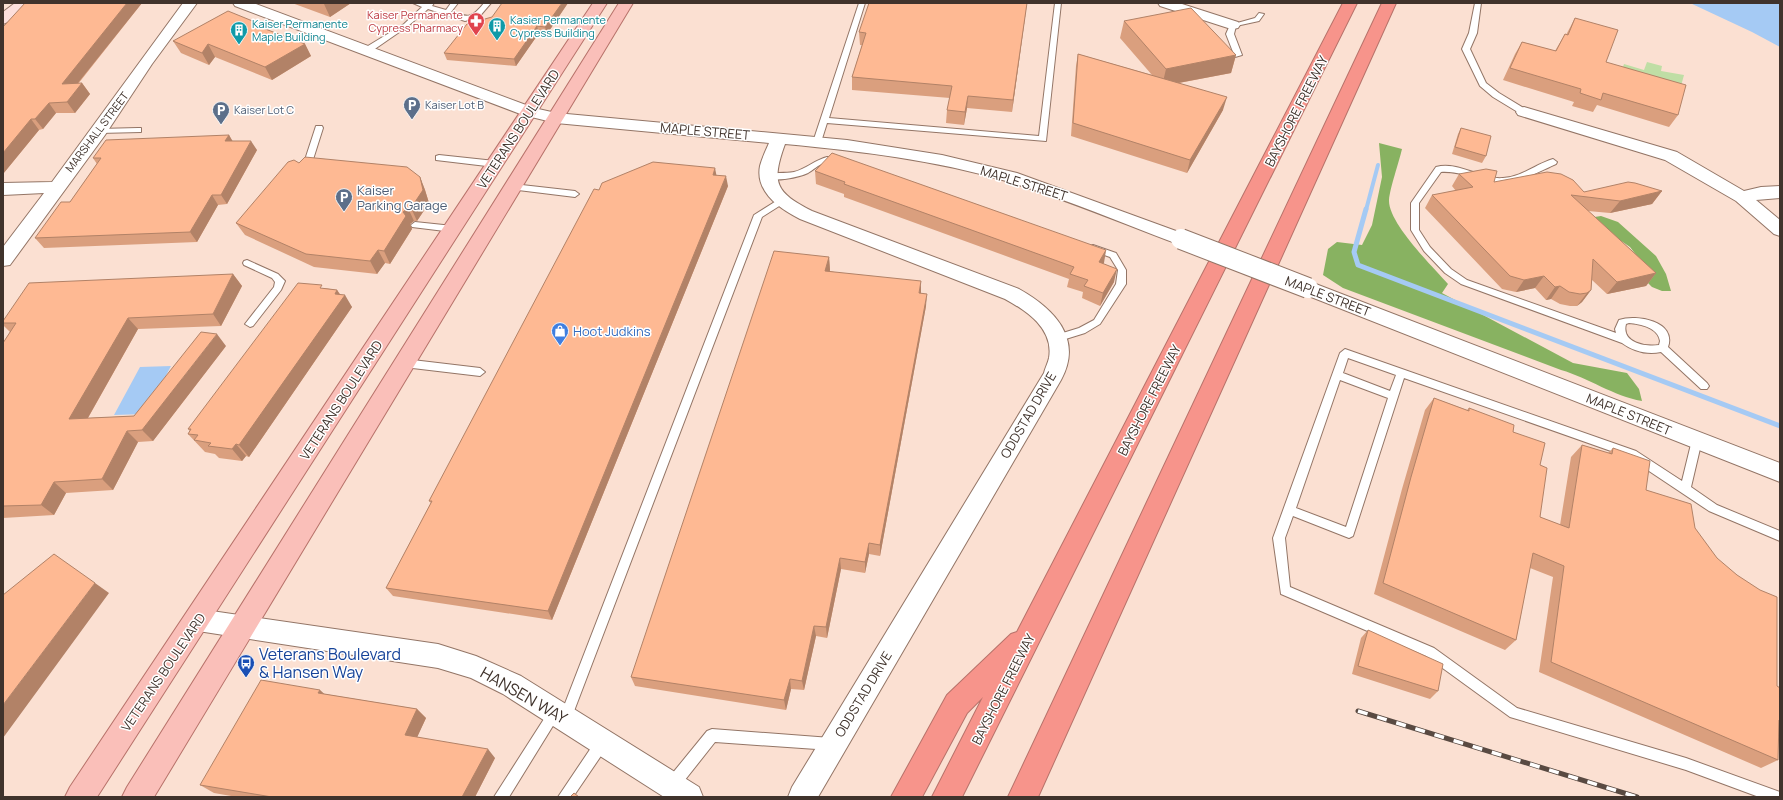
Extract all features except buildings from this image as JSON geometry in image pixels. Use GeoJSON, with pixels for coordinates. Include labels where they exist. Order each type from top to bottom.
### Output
{"type":"FeatureCollection","features":[{"type":"Feature","properties":{"kind":"highway","name":"BAYSHORE FREEWAY"},"geometry":{"type":"LineString","coordinates":[[947,797],[1350,3]]}},
{"type":"Feature","properties":{"kind":"highway"},"geometry":{"type":"LineString","coordinates":[[1023,797],[1390,3]]}},
{"type":"Feature","properties":{"kind":"highway"},"geometry":{"type":"LineString","coordinates":[[906,797],[957,704],[1032,631]]}},
{"type":"Feature","properties":{"kind":"highway"},"geometry":{"type":"LineString","coordinates":[[1038,797],[1087,658]]}},
{"type":"Feature","properties":{"kind":"main road","name":"VETERANS BOULEVARD"},"geometry":{"type":"LineString","coordinates":[[80,797],[198,620],[600,3]]}},
{"type":"Feature","properties":{"kind":"main road","name":"VETERANS BOULEVARD"},"geometry":{"type":"LineString","coordinates":[[137,797],[626,3]]}},
{"type":"Feature","properties":{"kind":"main road"},"geometry":{"type":"LineString","coordinates":[[452,229],[461,241],[467,262]]}},
{"type":"Feature","properties":{"kind":"street"},"geometry":{"type":"LineString","coordinates":[[3,7],[6,3]]}},
{"type":"Feature","properties":{"kind":"street"},"geometry":{"type":"LineString","coordinates":[[3,19],[24,3]]}},
{"type":"Feature","properties":{"kind":"street","name":"MARSHALL STREET"},"geometry":{"type":"LineString","coordinates":[[3,260],[99,131],[146,62],[190,3]]}},
{"type":"Feature","properties":{"kind":"street","name":"MAPLE STREET"},"geometry":{"type":"LineString","coordinates":[[240,3],[529,112],[556,118],[779,138],[909,154],[942,160],[1011,177],[1085,202],[1780,473]]}},
{"type":"Feature","properties":{"kind":"street"},"geometry":{"type":"LineString","coordinates":[[1165,3],[1233,25]]}},
{"type":"Feature","properties":{"kind":"street"},"geometry":{"type":"LineString","coordinates":[[1524,112],[1671,156],[1742,197],[1780,230]]}},
{"type":"Feature","properties":{"kind":"street","name":"ODDSTAD DRIVE"},"geometry":{"type":"LineString","coordinates":[[779,138],[769,165],[769,178],[773,191],[781,201],[806,215],[1012,294],[1028,303],[1043,315],[1052,328],[1058,344],[1059,358],[1054,374],[802,797]]}},
{"type":"Feature","properties":{"kind":"street"},"geometry":{"type":"LineString","coordinates":[[3,189],[57,187]]}},
{"type":"Feature","properties":{"kind":"street"},"geometry":{"type":"LineString","coordinates":[[1742,197],[1761,193],[1780,192]]}},
{"type":"Feature","properties":{"kind":"street","name":"HANSEN WAY"},"geometry":{"type":"LineString","coordinates":[[198,620],[438,656],[465,663],[488,672],[512,685],[680,791]]}},
{"type":"Feature","properties":{"kind":"lane"},"geometry":{"type":"LineString","coordinates":[[416,3],[430,5],[455,17],[471,19],[477,16],[488,3]]}},
{"type":"Feature","properties":{"kind":"lane"},"geometry":{"type":"LineString","coordinates":[[447,13],[455,3]]}},
{"type":"Feature","properties":{"kind":"lane"},"geometry":{"type":"LineString","coordinates":[[817,142],[862,3]]}},
{"type":"Feature","properties":{"kind":"lane"},"geometry":{"type":"LineString","coordinates":[[824,120],[1043,139],[1058,3]]}},
{"type":"Feature","properties":{"kind":"lane"},"geometry":{"type":"LineString","coordinates":[[1478,3],[1473,33],[1466,49],[1483,84],[1496,95],[1524,112]]}},
{"type":"Feature","properties":{"kind":"lane"},"geometry":{"type":"LineString","coordinates":[[366,51],[406,26],[430,5]]}},
{"type":"Feature","properties":{"kind":"lane"},"geometry":{"type":"LineString","coordinates":[[1238,55],[1230,34],[1233,25],[1257,20],[1261,14]]}},
{"type":"Feature","properties":{"kind":"lane"},"geometry":{"type":"LineString","coordinates":[[306,171],[320,128]]}},
{"type":"Feature","properties":{"kind":"lane"},"geometry":{"type":"LineString","coordinates":[[99,131],[138,130]]}},
{"type":"Feature","properties":{"kind":"lane"},"geometry":{"type":"LineString","coordinates":[[439,158],[495,164]]}},
{"type":"Feature","properties":{"kind":"lane"},"geometry":{"type":"LineString","coordinates":[[770,177],[788,176],[802,173],[825,159],[851,163]]}},
{"type":"Feature","properties":{"kind":"lane"},"geometry":{"type":"LineString","coordinates":[[1553,162],[1510,180],[1497,181],[1450,168],[1439,169],[1415,203],[1415,230],[1427,249],[1448,271],[1464,282],[1627,341],[1640,348],[1649,350],[1663,348]]}},
{"type":"Feature","properties":{"kind":"lane"},"geometry":{"type":"LineString","coordinates":[[513,187],[575,194]]}},
{"type":"Feature","properties":{"kind":"lane"},"geometry":{"type":"LineString","coordinates":[[501,797],[560,716],[758,215],[781,201]]}},
{"type":"Feature","properties":{"kind":"lane"},"geometry":{"type":"LineString","coordinates":[[415,225],[452,229]]}},
{"type":"Feature","properties":{"kind":"lane"},"geometry":{"type":"LineString","coordinates":[[1056,338],[1082,331],[1097,322],[1121,284],[1122,270],[1113,255],[1083,244]]}},
{"type":"Feature","properties":{"kind":"lane"},"geometry":{"type":"LineString","coordinates":[[247,263],[275,276],[280,281],[278,288],[250,324]]}},
{"type":"Feature","properties":{"kind":"lane"},"geometry":{"type":"LineString","coordinates":[[1627,341],[1620,332],[1620,326],[1622,322],[1637,320],[1654,326],[1661,332],[1665,338],[1666,344],[1663,348]]}},
{"type":"Feature","properties":{"kind":"lane"},"geometry":{"type":"LineString","coordinates":[[1663,348],[1704,386]]}},
{"type":"Feature","properties":{"kind":"lane"},"geometry":{"type":"LineString","coordinates":[[1777,797],[1686,764],[1514,713],[1430,652],[1285,590],[1279,538],[1345,353],[1632,454],[1713,508],[1780,536]]}},
{"type":"Feature","properties":{"kind":"lane"},"geometry":{"type":"LineString","coordinates":[[404,363],[480,372]]}},
{"type":"Feature","properties":{"kind":"lane"},"geometry":{"type":"LineString","coordinates":[[1290,510],[1349,533],[1401,373]]}},
{"type":"Feature","properties":{"kind":"lane"},"geometry":{"type":"LineString","coordinates":[[1337,375],[1394,396]]}},
{"type":"Feature","properties":{"kind":"lane"},"geometry":{"type":"LineString","coordinates":[[1685,489],[1697,440]]}},
{"type":"Feature","properties":{"kind":"lane"},"geometry":{"type":"LineString","coordinates":[[680,791],[712,735],[833,744]]}},
{"type":"Feature","properties":{"kind":"lane"},"geometry":{"type":"LineString","coordinates":[[565,797],[602,742]]}},
{"type":"Feature","properties":{"kind":"green space"},"geometry":{"type":"Polygon","coordinates":[[[1647,62],[1662,66],[1661,71],[1684,75],[1678,97],[1619,79],[1624,64],[1644,70],[1647,62]]]}},
{"type":"Feature","properties":{"kind":"green space"},"geometry":{"type":"Polygon","coordinates":[[[1379,143],[1402,149],[1389,200],[1391,210],[1403,232],[1412,244],[1448,284],[1442,293],[1573,363],[1627,373],[1639,389],[1642,401],[1631,399],[1571,373],[1343,288],[1323,275],[1328,249],[1337,242],[1362,245],[1372,225],[1382,177],[1379,143]]]}},
{"type":"Feature","properties":{"kind":"green space"},"geometry":{"type":"Polygon","coordinates":[[[1601,216],[1618,222],[1656,256],[1666,274],[1671,291],[1662,291],[1652,287],[1641,276],[1640,260],[1630,247],[1588,218],[1601,216]]]}},
{"type":"Feature","properties":{"kind":"water"},"geometry":{"type":"Polygon","coordinates":[[[1690,3],[1780,3],[1780,47],[1752,32],[1690,3]]]}},
{"type":"Feature","properties":{"kind":"water"},"geometry":{"type":"Polygon","coordinates":[[[171,366],[146,414],[114,415],[140,367],[171,366]]]}},
{"type":"Feature","properties":{"kind":"waterway"},"geometry":{"type":"LineString","coordinates":[[1366,210],[1378,165]]}},
{"type":"Feature","properties":{"kind":"waterway"},"geometry":{"type":"LineString","coordinates":[[1366,209],[1354,252],[1358,265],[1780,426]]}},
{"type":"Feature","properties":{"kind":"railway"},"geometry":{"type":"LineString","coordinates":[[1358,711],[1637,797]]}},
{"type":"Feature","properties":{"kind":"place","name":"Kaiser Permanente Cypress Pharmacy"},"geometry":{"type":"Point","coordinates":[476,36]}},
{"type":"Feature","properties":{"kind":"place","name":"Kasier Permanente Cypress Building"},"geometry":{"type":"Point","coordinates":[497,41]}},
{"type":"Feature","properties":{"kind":"place","name":"Kaiser Permanente Maple Building"},"geometry":{"type":"Point","coordinates":[239,45]}},
{"type":"Feature","properties":{"kind":"place","name":"Kaiser Lot B"},"geometry":{"type":"Point","coordinates":[412,120]}},
{"type":"Feature","properties":{"kind":"place","name":"Kaiser Lot C"},"geometry":{"type":"Point","coordinates":[221,125]}},
{"type":"Feature","properties":{"kind":"place","name":"Kaiser Parking Garage"},"geometry":{"type":"Point","coordinates":[344,212]}},
{"type":"Feature","properties":{"kind":"place","name":"Hoot Judkins"},"geometry":{"type":"Point","coordinates":[560,346]}},
{"type":"Feature","properties":{"kind":"place","name":"Veterans Boulevard & Hansen Way"},"geometry":{"type":"Point","coordinates":[246,678]}}]}
